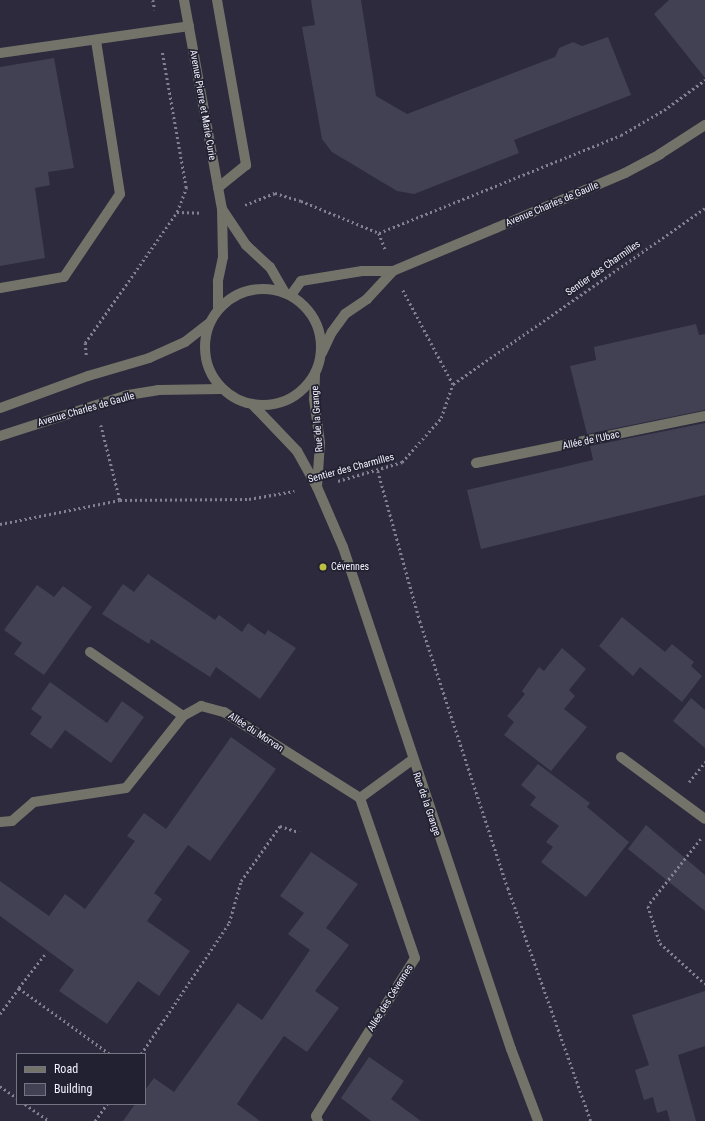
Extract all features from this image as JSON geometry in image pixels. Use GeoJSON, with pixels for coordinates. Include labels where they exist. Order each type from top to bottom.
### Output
{"type":"FeatureCollection","features":[{"type":"Feature","properties":{"kind":"street","name":"Avenue Pierre et Marie Curie"},"geometry":{"type":"LineString","coordinates":[[184,0],[222,209],[223,257],[218,281],[218,308]]}},
{"type":"Feature","properties":{"kind":"street"},"geometry":{"type":"LineString","coordinates":[[217,0],[246,165],[218,188]]}},
{"type":"Feature","properties":{"kind":"street"},"geometry":{"type":"LineString","coordinates":[[0,53],[189,26]]}},
{"type":"Feature","properties":{"kind":"street"},"geometry":{"type":"LineString","coordinates":[[0,288],[64,277],[120,194],[96,40]]}},
{"type":"Feature","properties":{"kind":"street","name":"Avenue Charles de Gaulle"},"geometry":{"type":"LineString","coordinates":[[288,294],[301,281],[362,271],[393,271],[612,179],[660,154],[705,124]]}},
{"type":"Feature","properties":{"kind":"street","name":"Avenue Pierre et Marie Curie"},"geometry":{"type":"LineString","coordinates":[[222,209],[246,245],[270,267],[288,294]]}},
{"type":"Feature","properties":{"kind":"street","name":"Avenue Charles de Gaulle"},"geometry":{"type":"LineString","coordinates":[[321,357],[332,332],[345,314],[367,299],[393,271]]}},
{"type":"Feature","properties":{"kind":"street"},"geometry":{"type":"LineString","coordinates":[[267,288],[288,294],[303,304],[315,320],[321,338],[321,357],[314,375],[303,390],[288,400],[271,405],[253,405],[236,399],[221,389],[211,374],[205,357],[204,340],[209,323],[218,308],[232,296],[247,290],[267,288]]}},
{"type":"Feature","properties":{"kind":"street"},"geometry":{"type":"LineString","coordinates":[[0,408],[88,376],[149,358],[185,342],[209,323]]}},
{"type":"Feature","properties":{"kind":"street","name":"Rue de la Grange"},"geometry":{"type":"LineString","coordinates":[[314,375],[314,399],[320,443],[317,487]]}},
{"type":"Feature","properties":{"kind":"street","name":"Avenue Charles de Gaulle"},"geometry":{"type":"LineString","coordinates":[[0,436],[96,404],[158,390],[221,389]]}},
{"type":"Feature","properties":{"kind":"street","name":"Rue de la Grange"},"geometry":{"type":"LineString","coordinates":[[253,405],[297,451],[317,487],[343,547],[412,760],[510,1049],[538,1121]]}},
{"type":"Feature","properties":{"kind":"street","name":"Allée de l'Ubac"},"geometry":{"type":"LineString","coordinates":[[476,463],[705,416]]}},
{"type":"Feature","properties":{"kind":"street"},"geometry":{"type":"LineString","coordinates":[[90,652],[183,716]]}},
{"type":"Feature","properties":{"kind":"street","name":"Allée du Morvan"},"geometry":{"type":"LineString","coordinates":[[0,822],[12,821],[34,802],[126,788],[183,716],[201,706],[224,712],[360,798]]}},
{"type":"Feature","properties":{"kind":"street"},"geometry":{"type":"LineString","coordinates":[[621,757],[705,819]]}},
{"type":"Feature","properties":{"kind":"street"},"geometry":{"type":"LineString","coordinates":[[360,798],[412,760]]}},
{"type":"Feature","properties":{"kind":"street","name":"Allée des Cévennes"},"geometry":{"type":"LineString","coordinates":[[318,1121],[316,1116],[415,958],[360,798]]}},
{"type":"Feature","properties":{"kind":"path"},"geometry":{"type":"LineString","coordinates":[[88,376],[85,342],[177,212],[186,188],[153,0]]}},
{"type":"Feature","properties":{"kind":"path"},"geometry":{"type":"LineString","coordinates":[[222,209],[250,205],[275,193],[301,201],[379,233],[621,135],[664,110],[705,80]]}},
{"type":"Feature","properties":{"kind":"path","name":"Sentier des Charmilles"},"geometry":{"type":"LineString","coordinates":[[0,524],[120,500],[249,499],[317,487],[378,471],[402,462],[441,418],[453,384],[705,208]]}},
{"type":"Feature","properties":{"kind":"path"},"geometry":{"type":"LineString","coordinates":[[379,233],[393,271],[453,384]]}},
{"type":"Feature","properties":{"kind":"path"},"geometry":{"type":"LineString","coordinates":[[96,404],[120,500]]}},
{"type":"Feature","properties":{"kind":"path"},"geometry":{"type":"LineString","coordinates":[[378,471],[420,621],[508,888],[591,1121]]}},
{"type":"Feature","properties":{"kind":"path"},"geometry":{"type":"LineString","coordinates":[[142,1053],[230,923],[241,881],[280,826],[299,832]]}},
{"type":"Feature","properties":{"kind":"path"},"geometry":{"type":"LineString","coordinates":[[705,834],[648,906],[660,943],[705,984]]}},
{"type":"Feature","properties":{"kind":"path"},"geometry":{"type":"LineString","coordinates":[[0,1014],[44,956]]}},
{"type":"Feature","properties":{"kind":"path"},"geometry":{"type":"LineString","coordinates":[[19,988],[109,1053]]}},
{"type":"Feature","properties":{"kind":"path"},"geometry":{"type":"LineString","coordinates":[[0,1086],[16,1097]]}},
{"type":"Feature","properties":{"kind":"path"},"geometry":{"type":"LineString","coordinates":[[26,1105],[49,1121]]}},
{"type":"Feature","properties":{"kind":"path"},"geometry":{"type":"LineString","coordinates":[[95,1121],[106,1105]]}},
{"type":"Feature","properties":{"kind":"building"},"geometry":{"type":"Polygon","coordinates":[[[311,0],[361,0],[376,96],[407,114],[555,57],[559,48],[573,42],[582,46],[608,37],[631,95],[514,140],[519,153],[414,194],[397,191],[332,152],[322,139],[302,27],[315,25],[311,0]]]}},
{"type":"Feature","properties":{"kind":"building"},"geometry":{"type":"Polygon","coordinates":[[[669,0],[705,0],[705,78],[654,14],[669,0]]]}},
{"type":"Feature","properties":{"kind":"building"},"geometry":{"type":"Polygon","coordinates":[[[54,58],[74,168],[48,172],[50,185],[35,188],[45,258],[0,266],[0,67],[54,58]]]}},
{"type":"Feature","properties":{"kind":"building"},"geometry":{"type":"Polygon","coordinates":[[[696,324],[699,335],[705,334],[705,410],[587,434],[570,366],[596,360],[594,347],[696,324]]]}},
{"type":"Feature","properties":{"kind":"building"},"geometry":{"type":"Polygon","coordinates":[[[705,423],[705,495],[481,549],[467,490],[593,460],[590,446],[705,423]]]}},
{"type":"Feature","properties":{"kind":"building"},"geometry":{"type":"Polygon","coordinates":[[[148,574],[215,620],[219,615],[242,632],[248,623],[265,635],[268,630],[296,648],[260,699],[216,667],[210,677],[151,639],[149,644],[102,614],[123,584],[134,592],[148,574]]]}},
{"type":"Feature","properties":{"kind":"building"},"geometry":{"type":"Polygon","coordinates":[[[37,585],[54,597],[63,586],[92,607],[44,675],[14,654],[22,643],[4,630],[37,585]]]}},
{"type":"Feature","properties":{"kind":"building"},"geometry":{"type":"Polygon","coordinates":[[[622,617],[665,652],[672,644],[694,662],[691,666],[702,676],[682,702],[640,667],[633,676],[599,646],[622,617]]]}},
{"type":"Feature","properties":{"kind":"building"},"geometry":{"type":"Polygon","coordinates":[[[562,648],[586,669],[569,690],[575,696],[564,709],[587,727],[551,771],[504,735],[514,722],[507,716],[525,694],[522,691],[539,667],[544,671],[562,648]]]}},
{"type":"Feature","properties":{"kind":"building"},"geometry":{"type":"Polygon","coordinates":[[[50,682],[107,723],[122,701],[144,717],[111,763],[65,730],[51,749],[30,734],[42,717],[31,709],[50,682]]]}},
{"type":"Feature","properties":{"kind":"building"},"geometry":{"type":"Polygon","coordinates":[[[691,698],[705,710],[705,748],[673,721],[691,698]]]}},
{"type":"Feature","properties":{"kind":"building"},"geometry":{"type":"Polygon","coordinates":[[[231,737],[276,769],[210,861],[188,845],[154,893],[162,899],[147,921],[190,951],[159,996],[138,981],[107,1024],[59,991],[74,970],[0,916],[0,881],[49,916],[65,894],[85,909],[135,841],[127,836],[144,813],[166,829],[231,737]]]}},
{"type":"Feature","properties":{"kind":"building"},"geometry":{"type":"Polygon","coordinates":[[[538,764],[590,803],[587,807],[629,842],[586,897],[541,862],[553,847],[546,842],[559,826],[530,805],[536,797],[521,785],[538,764]]]}},
{"type":"Feature","properties":{"kind":"building"},"geometry":{"type":"Polygon","coordinates":[[[646,825],[705,875],[705,911],[628,849],[646,825]]]}},
{"type":"Feature","properties":{"kind":"building"},"geometry":{"type":"Polygon","coordinates":[[[311,852],[358,884],[326,928],[349,945],[315,991],[339,1008],[307,1052],[284,1036],[255,1077],[237,1104],[260,1121],[123,1121],[134,1105],[146,1105],[146,1089],[154,1078],[174,1092],[238,1003],[262,1020],[310,950],[288,934],[304,913],[280,896],[311,852]]]}},
{"type":"Feature","properties":{"kind":"building"},"geometry":{"type":"Polygon","coordinates":[[[705,991],[705,1046],[678,1055],[696,1121],[670,1121],[667,1110],[657,1113],[653,1097],[644,1100],[635,1070],[649,1065],[632,1015],[705,991]]]}},
{"type":"Feature","properties":{"kind":"building"},"geometry":{"type":"Polygon","coordinates":[[[369,1057],[404,1081],[391,1099],[421,1121],[371,1121],[341,1098],[369,1057]]]}},
{"type":"Feature","properties":{"kind":"place","name":"Cévennes"},"geometry":{"type":"Point","coordinates":[323,567]}}]}
